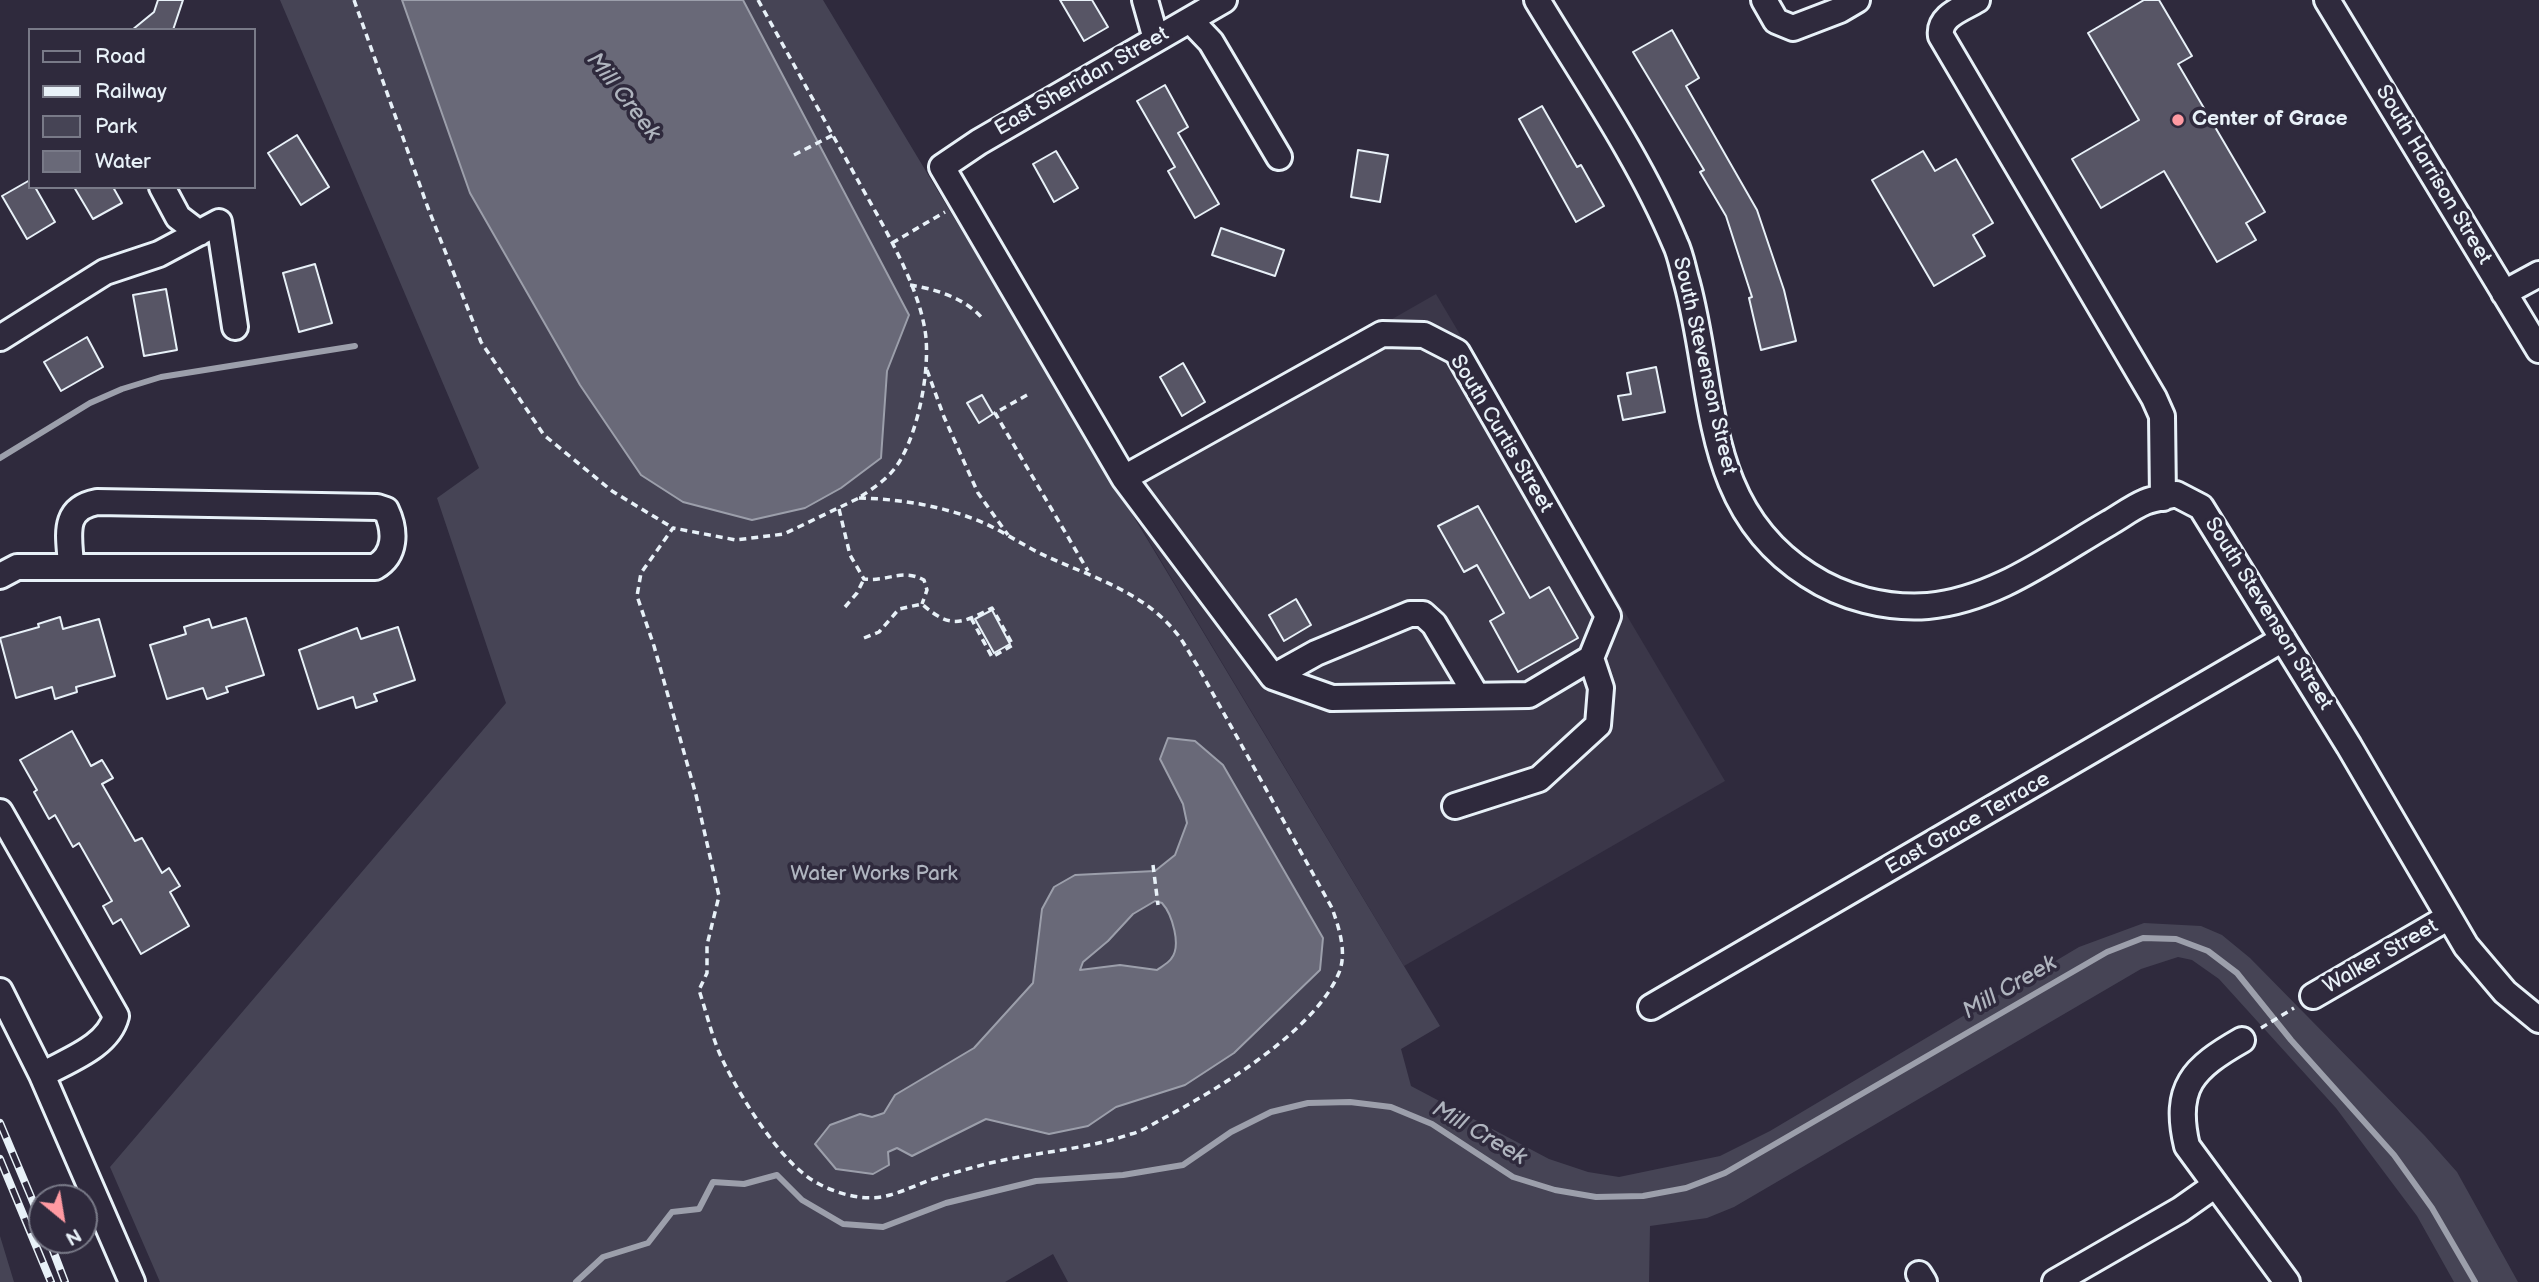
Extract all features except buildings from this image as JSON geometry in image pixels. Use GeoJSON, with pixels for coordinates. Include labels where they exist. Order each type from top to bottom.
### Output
{"type":"FeatureCollection","features":[{"type":"Feature","properties":{"kind":"street"},"geometry":{"type":"LineString","coordinates":[[1145,0],[1156,39]]}},
{"type":"Feature","properties":{"kind":"street","name":"East Sheridan Street"},"geometry":{"type":"LineString","coordinates":[[962,202],[942,167],[979,142],[1224,0]]}},
{"type":"Feature","properties":{"kind":"street","name":"South Stevenson Street"},"geometry":{"type":"LineString","coordinates":[[1537,0],[1652,192],[1677,246],[1697,319],[1720,453],[1728,479],[1743,510],[1791,565],[1822,584],[1853,597],[1879,603],[1928,606],[1965,599],[2000,586],[2146,502],[2176,494],[2201,506],[2479,964],[2505,992],[2539,1020]]}},
{"type":"Feature","properties":{"kind":"street"},"geometry":{"type":"LineString","coordinates":[[1765,0],[1776,21],[1793,27],[1840,10],[1857,0]]}},
{"type":"Feature","properties":{"kind":"street"},"geometry":{"type":"LineString","coordinates":[[1977,0],[1944,19],[1940,27],[1941,36],[2154,398],[2162,416],[2163,498]]}},
{"type":"Feature","properties":{"kind":"street","name":"South Harrison Street"},"geometry":{"type":"LineString","coordinates":[[2327,0],[2539,350]]}},
{"type":"Feature","properties":{"kind":"street"},"geometry":{"type":"LineString","coordinates":[[1190,20],[1211,42],[1279,157]]}},
{"type":"Feature","properties":{"kind":"street"},"geometry":{"type":"LineString","coordinates":[[163,189],[178,217],[209,228]]}},
{"type":"Feature","properties":{"kind":"street"},"geometry":{"type":"LineString","coordinates":[[962,202],[1124,478],[1273,677],[1332,698],[1529,695],[1591,658],[1601,688],[1598,725],[1539,779],[1455,806]]}},
{"type":"Feature","properties":{"kind":"street"},"geometry":{"type":"LineString","coordinates":[[209,228],[235,327]]}},
{"type":"Feature","properties":{"kind":"street"},"geometry":{"type":"LineString","coordinates":[[0,338],[105,272],[159,254],[209,228]]}},
{"type":"Feature","properties":{"kind":"street"},"geometry":{"type":"LineString","coordinates":[[2504,293],[2539,274]]}},
{"type":"Feature","properties":{"kind":"street","name":"South Curtis Street"},"geometry":{"type":"LineString","coordinates":[[1124,478],[1382,334],[1423,335],[1457,352],[1608,616],[1591,658]]}},
{"type":"Feature","properties":{"kind":"street"},"geometry":{"type":"LineString","coordinates":[[0,576],[17,567],[71,567],[375,567],[384,562],[391,553],[391,521],[386,510],[377,507],[97,502],[86,504],[76,511],[69,521],[71,567]]}},
{"type":"Feature","properties":{"kind":"street"},"geometry":{"type":"LineString","coordinates":[[1273,677],[1316,653],[1398,618],[1423,614],[1434,624],[1476,695]]}},
{"type":"Feature","properties":{"kind":"street","name":"East Grace Terrace"},"geometry":{"type":"LineString","coordinates":[[1651,1007],[2283,639]]}},
{"type":"Feature","properties":{"kind":"street"},"geometry":{"type":"LineString","coordinates":[[0,812],[116,1016],[113,1029],[97,1044],[42,1075]]}},
{"type":"Feature","properties":{"kind":"street","name":"Walker Street"},"geometry":{"type":"LineString","coordinates":[[2313,996],[2449,917]]}},
{"type":"Feature","properties":{"kind":"street"},"geometry":{"type":"LineString","coordinates":[[0,991],[42,1075],[132,1282]]}},
{"type":"Feature","properties":{"kind":"street"},"geometry":{"type":"LineString","coordinates":[[2242,1040],[2209,1059],[2193,1076],[2183,1098],[2182,1123],[2187,1146],[2287,1282]]}},
{"type":"Feature","properties":{"kind":"street"},"geometry":{"type":"LineString","coordinates":[[2055,1282],[2180,1210],[2214,1186]]}},
{"type":"Feature","properties":{"kind":"path"},"geometry":{"type":"LineString","coordinates":[[354,0],[428,208],[481,342],[544,435],[612,491],[673,528],[736,540],[784,534],[839,509],[881,483],[902,458],[915,424],[926,369],[926,336],[910,285],[892,243],[758,0]]}},
{"type":"Feature","properties":{"kind":"path"},"geometry":{"type":"LineString","coordinates":[[794,155],[832,135]]}},
{"type":"Feature","properties":{"kind":"path"},"geometry":{"type":"LineString","coordinates":[[892,243],[962,202]]}},
{"type":"Feature","properties":{"kind":"path"},"geometry":{"type":"LineString","coordinates":[[910,285],[933,288],[974,308],[982,318]]}},
{"type":"Feature","properties":{"kind":"path"},"geometry":{"type":"LineString","coordinates":[[926,369],[978,493],[1009,536]]}},
{"type":"Feature","properties":{"kind":"path"},"geometry":{"type":"LineString","coordinates":[[1027,394],[995,413],[1089,573]]}},
{"type":"Feature","properties":{"kind":"path"},"geometry":{"type":"LineString","coordinates":[[673,528],[641,573],[637,596],[696,795],[719,896],[707,945],[707,973],[699,989],[724,1063],[751,1109],[784,1155],[817,1184],[855,1197],[888,1196],[989,1163],[1086,1146],[1134,1134],[1188,1105],[1230,1079],[1283,1040],[1315,1010],[1339,974],[1342,944],[1332,908],[1197,665],[1174,629],[1124,590],[1049,557],[983,523],[938,507],[859,498]]}},
{"type":"Feature","properties":{"kind":"path"},"geometry":{"type":"LineString","coordinates":[[839,509],[850,555],[864,579]]}},
{"type":"Feature","properties":{"kind":"path"},"geometry":{"type":"LineString","coordinates":[[864,579],[878,581],[912,573],[924,580],[927,590],[922,604]]}},
{"type":"Feature","properties":{"kind":"path"},"geometry":{"type":"LineString","coordinates":[[845,607],[864,579]]}},
{"type":"Feature","properties":{"kind":"path"},"geometry":{"type":"LineString","coordinates":[[922,604],[938,618],[960,622],[992,608],[1013,645],[992,657],[971,618]]}},
{"type":"Feature","properties":{"kind":"path"},"geometry":{"type":"LineString","coordinates":[[864,638],[879,632],[899,609],[922,604]]}},
{"type":"Feature","properties":{"kind":"path"},"geometry":{"type":"LineString","coordinates":[[1153,865],[1157,905]]}},
{"type":"Feature","properties":{"kind":"path"},"geometry":{"type":"LineString","coordinates":[[2242,1040],[2313,996]]}},
{"type":"Feature","properties":{"kind":"shaded area"},"geometry":{"type":"Polygon","coordinates":[[[1436,294],[1725,781],[1404,966],[1121,494],[1149,458],[1436,294]]]}},
{"type":"Feature","properties":{"kind":"green space","name":"Water Works Park"},"geometry":{"type":"Polygon","coordinates":[[[280,0],[823,0],[1440,1026],[1401,1049],[1411,1086],[1549,1159],[1588,1172],[1619,1177],[1720,1156],[1770,1131],[2079,947],[2144,923],[2201,926],[2222,935],[2250,958],[2425,1136],[2457,1172],[2518,1282],[2454,1282],[2417,1216],[2336,1108],[2219,979],[2192,960],[2178,957],[2141,969],[1734,1207],[1707,1218],[1650,1226],[1649,1282],[1068,1282],[1053,1254],[1005,1282],[160,1282],[110,1167],[506,703],[437,498],[479,468],[280,0]]]}},
{"type":"Feature","properties":{"kind":"green space"},"geometry":{"type":"Polygon","coordinates":[[[0,1236],[14,1282],[0,1282],[0,1236]]]}},
{"type":"Feature","properties":{"kind":"water"},"geometry":{"type":"Polygon","coordinates":[[[402,0],[743,0],[909,315],[887,371],[881,458],[841,488],[805,508],[752,520],[683,502],[641,475],[580,385],[470,193],[402,0]]]}},
{"type":"Feature","properties":{"kind":"water"},"geometry":{"type":"Polygon","coordinates":[[[1168,738],[1195,741],[1223,765],[1323,938],[1320,970],[1234,1053],[1185,1085],[1116,1107],[1088,1126],[1049,1134],[986,1119],[912,1156],[897,1148],[888,1152],[889,1165],[873,1174],[836,1169],[815,1144],[830,1125],[860,1114],[872,1117],[884,1113],[895,1095],[974,1048],[1033,983],[1042,909],[1054,887],[1075,875],[1155,871],[1175,855],[1187,823],[1183,804],[1160,759],[1168,738]],[[1155,901],[1133,914],[1108,941],[1083,962],[1080,970],[1120,965],[1157,970],[1168,962],[1174,953],[1176,938],[1172,922],[1162,903],[1155,901]]]}},
{"type":"Feature","properties":{"kind":"waterway"},"geometry":{"type":"LineString","coordinates":[[0,458],[90,403],[122,389],[161,377],[355,346]]}},
{"type":"Feature","properties":{"kind":"waterway","name":"Mill Creek"},"geometry":{"type":"LineString","coordinates":[[576,1282],[603,1257],[648,1243],[672,1212],[699,1209],[713,1182],[744,1184],[777,1175],[802,1200],[843,1224],[883,1227],[946,1203],[1036,1181],[1123,1175],[1183,1165],[1231,1132],[1271,1112],[1308,1103],[1350,1102],[1391,1107],[1432,1124],[1513,1177],[1555,1190],[1596,1197],[1643,1196],[1686,1188],[1725,1173],[2107,952],[2143,938],[2176,939],[2208,951],[2237,973],[2291,1040],[2394,1155],[2432,1208],[2475,1282]]}},
{"type":"Feature","properties":{"kind":"railway"},"geometry":{"type":"LineString","coordinates":[[0,1123],[28,1190]]}},
{"type":"Feature","properties":{"kind":"railway"},"geometry":{"type":"LineString","coordinates":[[0,1159],[51,1282]]}},
{"type":"Feature","properties":{"kind":"railway"},"geometry":{"type":"LineString","coordinates":[[54,1254],[65,1282]]}},
{"type":"Feature","properties":{"kind":"place","name":"Center of Grace"},"geometry":{"type":"Point","coordinates":[2178,120]}}]}
